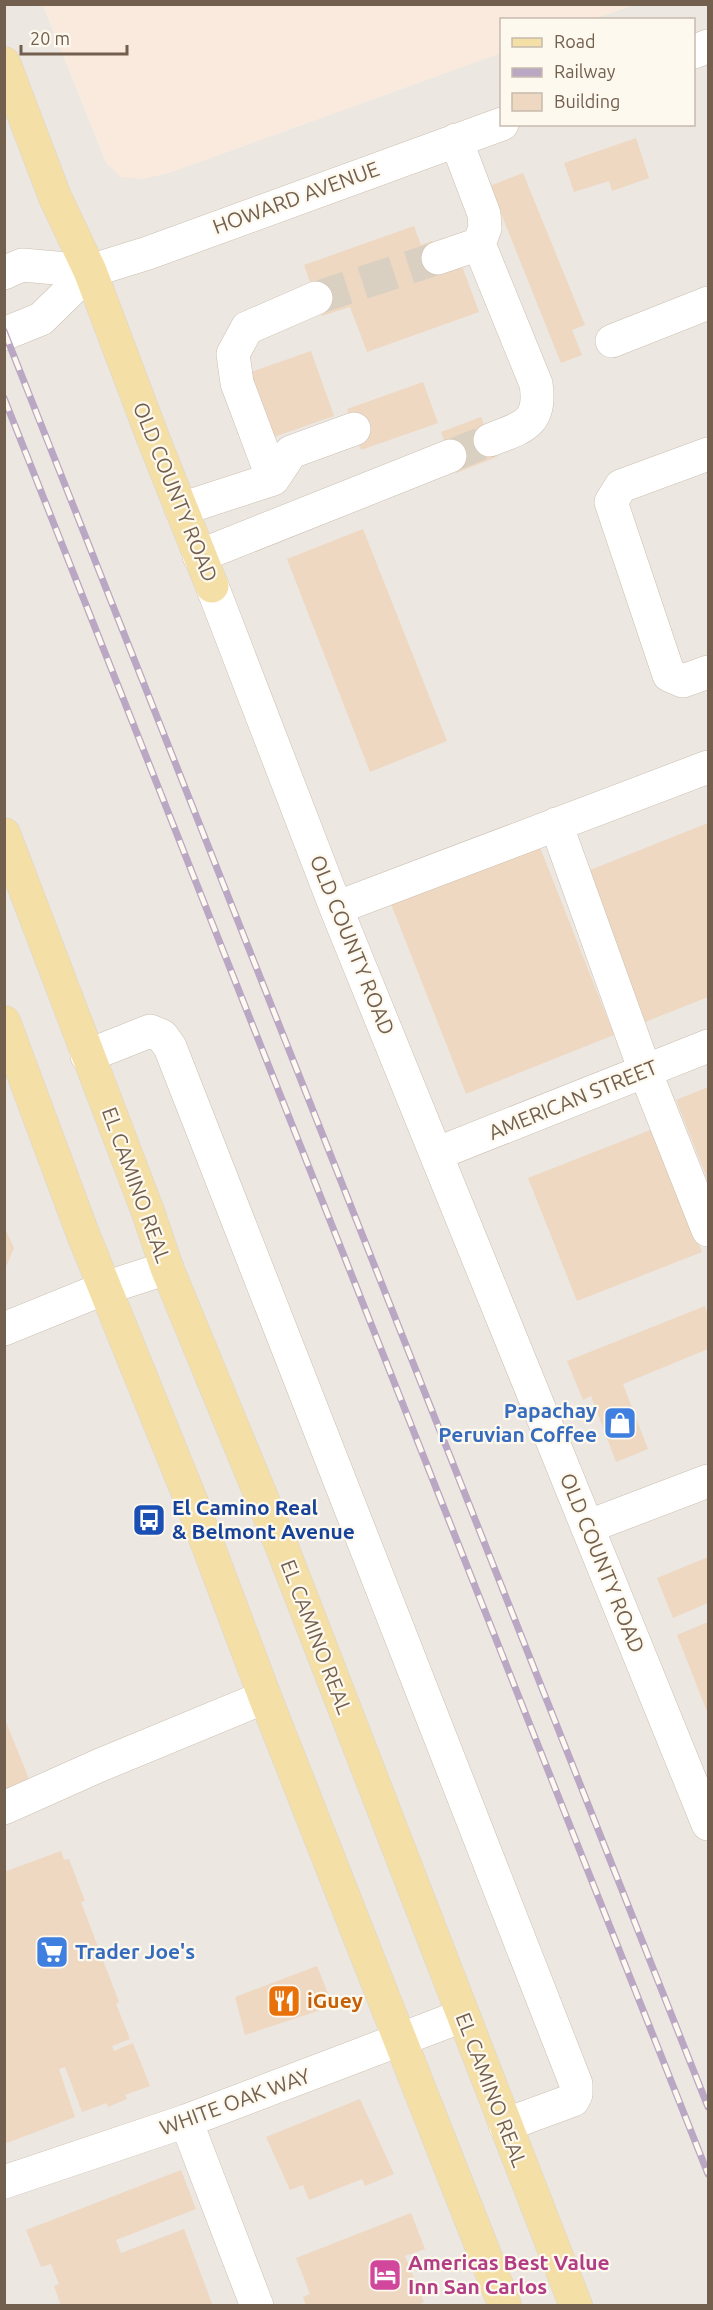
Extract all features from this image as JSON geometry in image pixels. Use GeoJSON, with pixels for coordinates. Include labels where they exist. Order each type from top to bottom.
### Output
{"type":"FeatureCollection","features":[{"type":"Feature","properties":{"kind":"main road","name":"OLD COUNTY ROAD"},"geometry":{"type":"LineString","coordinates":[[4,63],[55,197],[90,271],[212,585]]}},
{"type":"Feature","properties":{"kind":"main road","name":"EL CAMINO REAL"},"geometry":{"type":"LineString","coordinates":[[4,834],[148,1212],[166,1268],[280,1542],[576,2306]]}},
{"type":"Feature","properties":{"kind":"main road"},"geometry":{"type":"LineString","coordinates":[[4,1023],[105,1288],[192,1503],[265,1697],[505,2306]]}},
{"type":"Feature","properties":{"kind":"street","name":"HOWARD AVENUE"},"geometry":{"type":"LineString","coordinates":[[4,273],[22,266],[90,271],[148,253],[500,124]]}},
{"type":"Feature","properties":{"kind":"street"},"geometry":{"type":"LineString","coordinates":[[456,140],[484,214],[484,228],[479,243],[536,384],[538,402],[532,418],[522,428],[490,440]]}},
{"type":"Feature","properties":{"kind":"street"},"geometry":{"type":"LineString","coordinates":[[438,258],[479,243]]}},
{"type":"Feature","properties":{"kind":"street","name":"HOWARD AVENUE"},"geometry":{"type":"LineString","coordinates":[[4,334],[41,319],[90,271]]}},
{"type":"Feature","properties":{"kind":"street"},"geometry":{"type":"LineString","coordinates":[[273,480],[237,383],[233,354],[247,328],[316,298]]}},
{"type":"Feature","properties":{"kind":"street"},"geometry":{"type":"LineString","coordinates":[[612,341],[708,303]]}},
{"type":"Feature","properties":{"kind":"street"},"geometry":{"type":"LineString","coordinates":[[181,509],[273,480],[291,452],[354,429]]}},
{"type":"Feature","properties":{"kind":"street"},"geometry":{"type":"LineString","coordinates":[[708,454],[621,486],[611,502],[669,675],[682,681],[708,672]]}},
{"type":"Feature","properties":{"kind":"street"},"geometry":{"type":"LineString","coordinates":[[199,556],[450,456]]}},
{"type":"Feature","properties":{"kind":"street","name":"OLD COUNTY ROAD"},"geometry":{"type":"LineString","coordinates":[[212,585],[336,908],[708,1824]]}},
{"type":"Feature","properties":{"kind":"street"},"geometry":{"type":"LineString","coordinates":[[336,908],[708,767]]}},
{"type":"Feature","properties":{"kind":"street"},"geometry":{"type":"LineString","coordinates":[[556,824],[645,1071],[708,1230]]}},
{"type":"Feature","properties":{"kind":"street"},"geometry":{"type":"LineString","coordinates":[[87,1056],[150,1031],[162,1036],[170,1047],[576,2084],[576,2094],[573,2100],[505,2125]]}},
{"type":"Feature","properties":{"kind":"street","name":"AMERICAN STREET"},"geometry":{"type":"LineString","coordinates":[[436,1154],[708,1046]]}},
{"type":"Feature","properties":{"kind":"street"},"geometry":{"type":"LineString","coordinates":[[4,1329],[105,1288],[166,1268]]}},
{"type":"Feature","properties":{"kind":"street"},"geometry":{"type":"LineString","coordinates":[[587,1527],[708,1481]]}},
{"type":"Feature","properties":{"kind":"street"},"geometry":{"type":"LineString","coordinates":[[4,1808],[98,1766],[265,1697]]}},
{"type":"Feature","properties":{"kind":"street","name":"WHITE OAK WAY"},"geometry":{"type":"LineString","coordinates":[[4,2182],[186,2121],[462,2016]]}},
{"type":"Feature","properties":{"kind":"street"},"geometry":{"type":"LineString","coordinates":[[186,2121],[257,2306]]}},
{"type":"Feature","properties":{"kind":"shaded area"},"geometry":{"type":"Polygon","coordinates":[[[5,5],[43,5],[106,163],[121,177],[141,179],[169,173],[500,53],[500,126],[695,126],[695,18],[596,18],[634,5],[708,5],[708,2305],[5,2306],[5,5]]]}},
{"type":"Feature","properties":{"kind":"shaded area"},"geometry":{"type":"Polygon","coordinates":[[[43,5],[634,5],[596,18],[500,18],[500,53],[169,173],[141,179],[121,178],[106,163],[43,5]]]}},
{"type":"Feature","properties":{"kind":"building"},"geometry":{"type":"Polygon","coordinates":[[[636,138],[649,178],[612,191],[609,181],[574,192],[564,163],[636,138]]]}},
{"type":"Feature","properties":{"kind":"building"},"geometry":{"type":"Polygon","coordinates":[[[523,173],[585,325],[572,330],[582,355],[561,363],[490,186],[523,173]]]}},
{"type":"Feature","properties":{"kind":"building"},"geometry":{"type":"Polygon","coordinates":[[[414,226],[421,245],[432,241],[443,272],[462,266],[479,312],[367,352],[350,307],[322,316],[304,265],[414,226]]]}},
{"type":"Feature","properties":{"kind":"building"},"geometry":{"type":"Polygon","coordinates":[[[311,351],[334,416],[271,438],[248,373],[311,351]]]}},
{"type":"Feature","properties":{"kind":"building"},"geometry":{"type":"Polygon","coordinates":[[[423,382],[438,423],[361,450],[347,409],[423,382]]]}},
{"type":"Feature","properties":{"kind":"building"},"geometry":{"type":"Polygon","coordinates":[[[481,417],[497,457],[456,473],[441,432],[481,417]]]}},
{"type":"Feature","properties":{"kind":"building"},"geometry":{"type":"Polygon","coordinates":[[[363,529],[447,741],[370,772],[287,559],[363,529]]]}},
{"type":"Feature","properties":{"kind":"building"},"geometry":{"type":"Polygon","coordinates":[[[708,823],[708,997],[645,1022],[585,872],[708,823]]]}},
{"type":"Feature","properties":{"kind":"building"},"geometry":{"type":"Polygon","coordinates":[[[539,845],[614,1035],[466,1094],[391,904],[539,845]]]}},
{"type":"Feature","properties":{"kind":"building"},"geometry":{"type":"Polygon","coordinates":[[[708,1087],[708,1181],[676,1100],[708,1087]]]}},
{"type":"Feature","properties":{"kind":"building"},"geometry":{"type":"Polygon","coordinates":[[[653,1129],[702,1252],[577,1301],[528,1178],[653,1129]]]}},
{"type":"Feature","properties":{"kind":"building"},"geometry":{"type":"Polygon","coordinates":[[[4,1226],[14,1248],[7,1265],[4,1266],[4,1226]]]}},
{"type":"Feature","properties":{"kind":"building"},"geometry":{"type":"Polygon","coordinates":[[[705,1306],[708,1316],[708,1349],[623,1384],[648,1449],[616,1462],[591,1396],[583,1400],[567,1361],[705,1306]]]}},
{"type":"Feature","properties":{"kind":"building"},"geometry":{"type":"Polygon","coordinates":[[[708,1557],[708,1603],[673,1618],[657,1578],[708,1557]]]}},
{"type":"Feature","properties":{"kind":"building"},"geometry":{"type":"Polygon","coordinates":[[[708,1622],[708,1714],[677,1635],[708,1622]]]}},
{"type":"Feature","properties":{"kind":"building"},"geometry":{"type":"Polygon","coordinates":[[[4,1717],[31,1784],[4,1794],[4,1717]]]}},
{"type":"Feature","properties":{"kind":"building","name":"Trader Joe's"},"geometry":{"type":"Polygon","coordinates":[[[61,1851],[64,1860],[69,1859],[85,1901],[81,1902],[119,2002],[116,2004],[130,2039],[112,2046],[114,2051],[133,2043],[150,2086],[125,2095],[127,2099],[108,2107],[107,2103],[82,2112],[65,2067],[59,2069],[75,2117],[4,2144],[4,1872],[61,1851]]]}},
{"type":"Feature","properties":{"kind":"building","name":"iGuey"},"geometry":{"type":"Polygon","coordinates":[[[317,1966],[333,2006],[245,2035],[235,1997],[317,1966]]]}},
{"type":"Feature","properties":{"kind":"building"},"geometry":{"type":"Polygon","coordinates":[[[360,2099],[394,2174],[365,2186],[362,2179],[309,2200],[303,2185],[290,2190],[266,2137],[360,2099]]]}},
{"type":"Feature","properties":{"kind":"building"},"geometry":{"type":"Polygon","coordinates":[[[181,2170],[196,2209],[116,2240],[121,2253],[184,2229],[213,2306],[61,2306],[54,2286],[59,2284],[51,2264],[41,2267],[26,2230],[181,2170]]]}},
{"type":"Feature","properties":{"kind":"building"},"geometry":{"type":"Polygon","coordinates":[[[411,2213],[425,2249],[405,2256],[424,2302],[417,2306],[306,2306],[303,2297],[310,2294],[296,2258],[411,2213]]]}},
{"type":"Feature","properties":{"kind":"tunnel"},"geometry":{"type":"LineString","coordinates":[[316,298],[438,258]]}},
{"type":"Feature","properties":{"kind":"tunnel"},"geometry":{"type":"LineString","coordinates":[[450,456],[490,440]]}},
{"type":"Feature","properties":{"kind":"railway"},"geometry":{"type":"LineString","coordinates":[[4,331],[708,2107]]}},
{"type":"Feature","properties":{"kind":"railway"},"geometry":{"type":"LineString","coordinates":[[4,398],[708,2174]]}},
{"type":"Feature","properties":{"kind":"place","name":"Papachay Peruvian Coffee"},"geometry":{"type":"Point","coordinates":[620,1423]}},
{"type":"Feature","properties":{"kind":"place","name":"El Camino Real & Belmont Avenue"},"geometry":{"type":"Point","coordinates":[149,1520]}},
{"type":"Feature","properties":{"kind":"place","name":"Trader Joe's"},"geometry":{"type":"Point","coordinates":[52,1952]}},
{"type":"Feature","properties":{"kind":"place","name":"iGuey"},"geometry":{"type":"Point","coordinates":[284,2001]}},
{"type":"Feature","properties":{"kind":"place","name":"Americas Best Value Inn San Carlos"},"geometry":{"type":"Point","coordinates":[385,2275]}}]}
